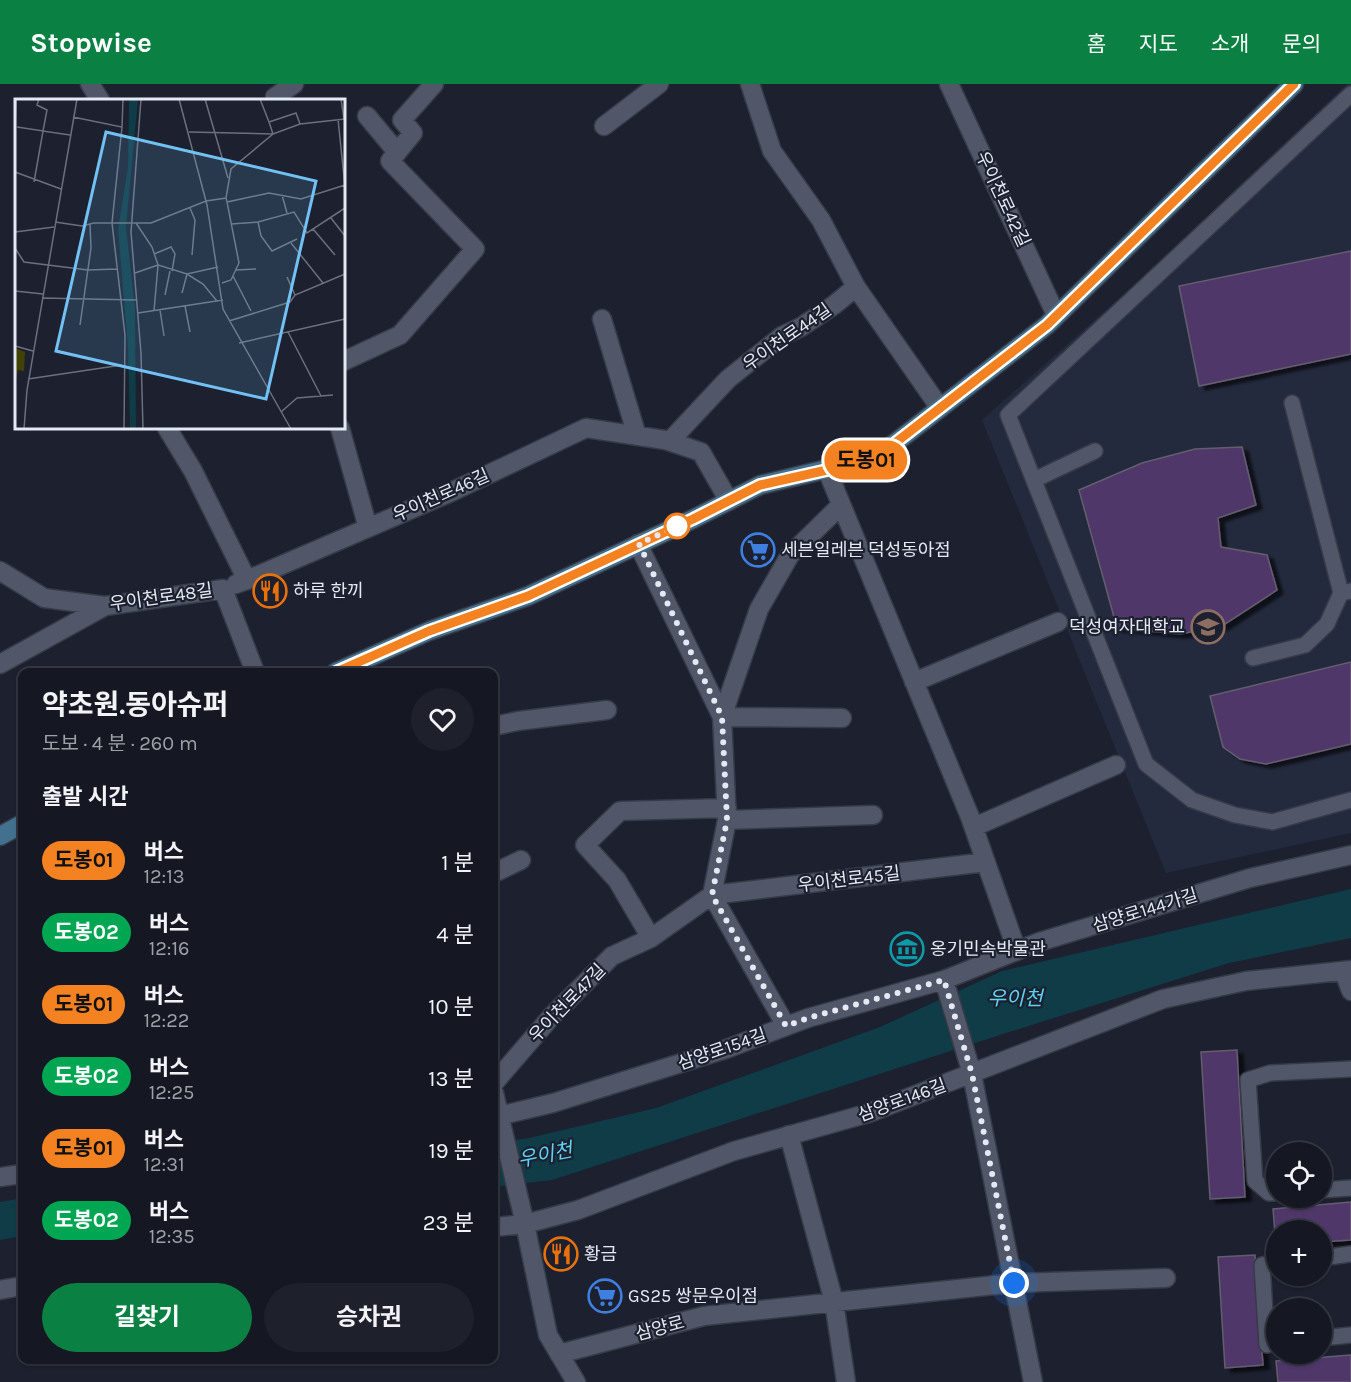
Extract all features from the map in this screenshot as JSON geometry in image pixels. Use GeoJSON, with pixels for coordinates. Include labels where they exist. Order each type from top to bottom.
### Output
{"type":"FeatureCollection","features":[{"type":"Feature","properties":{"kind":"street"},"geometry":{"type":"LineString","coordinates":[[90,84],[99,99]]}},
{"type":"Feature","properties":{"kind":"street"},"geometry":{"type":"LineString","coordinates":[[276,99],[275,97],[294,84]]}},
{"type":"Feature","properties":{"kind":"street"},"geometry":{"type":"LineString","coordinates":[[345,361],[400,335],[475,249],[390,161],[413,133],[402,120],[434,84]]}},
{"type":"Feature","properties":{"kind":"street"},"geometry":{"type":"LineString","coordinates":[[604,126],[659,84]]}},
{"type":"Feature","properties":{"kind":"street"},"geometry":{"type":"LineString","coordinates":[[750,84],[772,151],[821,220],[856,287],[940,408]]}},
{"type":"Feature","properties":{"kind":"street","name":"우이천로42길"},"geometry":{"type":"LineString","coordinates":[[949,84],[1056,315]]}},
{"type":"Feature","properties":{"kind":"street"},"geometry":{"type":"LineString","coordinates":[[345,668],[429,631],[528,596],[760,485],[877,457],[1047,325],[1294,84]]}},
{"type":"Feature","properties":{"kind":"street"},"geometry":{"type":"LineString","coordinates":[[367,116],[397,152]]}},
{"type":"Feature","properties":{"kind":"street","name":"우이천로44길"},"geometry":{"type":"LineString","coordinates":[[670,441],[728,379],[782,336],[801,327],[856,287]]}},
{"type":"Feature","properties":{"kind":"street"},"geometry":{"type":"LineString","coordinates":[[602,319],[637,436]]}},
{"type":"Feature","properties":{"kind":"street","name":"우이천로46길"},"geometry":{"type":"LineString","coordinates":[[248,580],[448,493],[586,428],[670,441],[701,452],[729,501]]}},
{"type":"Feature","properties":{"kind":"street"},"geometry":{"type":"LineString","coordinates":[[168,429],[193,471],[248,580]]}},
{"type":"Feature","properties":{"kind":"street"},"geometry":{"type":"LineString","coordinates":[[340,429],[368,528]]}},
{"type":"Feature","properties":{"kind":"street"},"geometry":{"type":"LineString","coordinates":[[827,470],[974,827],[1017,951]]}},
{"type":"Feature","properties":{"kind":"street"},"geometry":{"type":"LineString","coordinates":[[786,1026],[712,895],[727,814],[722,717],[764,600],[790,555],[841,505]]}},
{"type":"Feature","properties":{"kind":"street"},"geometry":{"type":"LineString","coordinates":[[639,544],[722,717]]}},
{"type":"Feature","properties":{"kind":"street","name":"우이천로48길"},"geometry":{"type":"LineString","coordinates":[[0,571],[44,598],[105,606],[223,589],[248,580]]}},
{"type":"Feature","properties":{"kind":"street","name":"우이천로48길"},"geometry":{"type":"LineString","coordinates":[[223,589],[253,668]]}},
{"type":"Feature","properties":{"kind":"street"},"geometry":{"type":"LineString","coordinates":[[0,664],[105,606]]}},
{"type":"Feature","properties":{"kind":"street"},"geometry":{"type":"LineString","coordinates":[[914,682],[1058,622]]}},
{"type":"Feature","properties":{"kind":"street"},"geometry":{"type":"LineString","coordinates":[[498,725],[607,710]]}},
{"type":"Feature","properties":{"kind":"street"},"geometry":{"type":"LineString","coordinates":[[722,717],[842,718]]}},
{"type":"Feature","properties":{"kind":"street"},"geometry":{"type":"LineString","coordinates":[[974,827],[1116,765]]}},
{"type":"Feature","properties":{"kind":"street"},"geometry":{"type":"LineString","coordinates":[[651,938],[617,880],[585,845],[620,811],[873,815]]}},
{"type":"Feature","properties":{"kind":"street"},"geometry":{"type":"LineString","coordinates":[[0,836],[18,826]]}},
{"type":"Feature","properties":{"kind":"street","name":"삼양로144가길"},"geometry":{"type":"LineString","coordinates":[[944,980],[1039,942],[1250,879],[1351,855]]}},
{"type":"Feature","properties":{"kind":"street"},"geometry":{"type":"LineString","coordinates":[[498,871],[521,860]]}},
{"type":"Feature","properties":{"kind":"street","name":"우이천로45길"},"geometry":{"type":"LineString","coordinates":[[712,895],[986,862]]}},
{"type":"Feature","properties":{"kind":"street","name":"우이천로47길"},"geometry":{"type":"LineString","coordinates":[[498,1078],[550,1017],[612,956],[651,938],[712,895]]}},
{"type":"Feature","properties":{"kind":"street"},"geometry":{"type":"LineString","coordinates":[[1347,971],[1351,991]]}},
{"type":"Feature","properties":{"kind":"street","name":"삼양로146길"},"geometry":{"type":"LineString","coordinates":[[525,1224],[578,1210],[734,1151],[869,1113],[1163,999],[1246,981],[1347,971]]}},
{"type":"Feature","properties":{"kind":"street"},"geometry":{"type":"LineString","coordinates":[[944,980],[972,1074],[1033,1382]]}},
{"type":"Feature","properties":{"kind":"street","name":"삼양로154길"},"geometry":{"type":"LineString","coordinates":[[498,1116],[553,1104],[726,1049],[808,1018],[944,980]]}},
{"type":"Feature","properties":{"kind":"street"},"geometry":{"type":"LineString","coordinates":[[498,1123],[525,1224],[548,1335],[576,1382]]}},
{"type":"Feature","properties":{"kind":"street"},"geometry":{"type":"LineString","coordinates":[[789,1135],[834,1302],[846,1382]]}},
{"type":"Feature","properties":{"kind":"street"},"geometry":{"type":"LineString","coordinates":[[0,1177],[18,1175]]}},
{"type":"Feature","properties":{"kind":"street"},"geometry":{"type":"LineString","coordinates":[[498,1227],[525,1224]]}},
{"type":"Feature","properties":{"kind":"street","name":"삼양로"},"geometry":{"type":"LineString","coordinates":[[559,1354],[704,1316],[1014,1283],[1166,1278]]}},
{"type":"Feature","properties":{"kind":"street"},"geometry":{"type":"LineString","coordinates":[[0,1290],[18,1287]]}},
{"type":"Feature","properties":{"kind":"lane"},"geometry":{"type":"LineString","coordinates":[[1351,94],[1008,415],[1146,764],[1192,800],[1245,817],[1272,822],[1351,800]]}},
{"type":"Feature","properties":{"kind":"lane"},"geometry":{"type":"LineString","coordinates":[[1253,658],[1305,645],[1327,624],[1346,592],[1292,403]]}},
{"type":"Feature","properties":{"kind":"lane"},"geometry":{"type":"LineString","coordinates":[[1034,480],[1095,451]]}},
{"type":"Feature","properties":{"kind":"lane"},"geometry":{"type":"LineString","coordinates":[[1266,1190],[1255,1181],[1248,1080],[1270,1073],[1351,1069]]}},
{"type":"Feature","properties":{"kind":"lane"},"geometry":{"type":"LineString","coordinates":[[1332,1189],[1351,1188]]}},
{"type":"Feature","properties":{"kind":"lane"},"geometry":{"type":"LineString","coordinates":[[1332,1257],[1351,1254]]}},
{"type":"Feature","properties":{"kind":"lane"},"geometry":{"type":"LineString","coordinates":[[1266,1264],[1262,1265],[1266,1344]]}},
{"type":"Feature","properties":{"kind":"lane"},"geometry":{"type":"LineString","coordinates":[[1332,1337],[1351,1335]]}},
{"type":"Feature","properties":{"kind":"shaded area","name":"덕성여자대학교"},"geometry":{"type":"Polygon","coordinates":[[[1347,84],[1351,84],[1351,833],[1166,873],[982,420],[1143,277],[1347,84]]]}},
{"type":"Feature","properties":{"kind":"water","name":"우이천"},"geometry":{"type":"Polygon","coordinates":[[[1351,889],[1351,938],[1229,963],[552,1180],[498,1187],[498,1142],[529,1138],[656,1108],[880,1027],[1002,971],[1351,889]]]}},
{"type":"Feature","properties":{"kind":"water"},"geometry":{"type":"Polygon","coordinates":[[[18,1199],[18,1237],[0,1240],[0,1202],[18,1199]]]}},
{"type":"Feature","properties":{"kind":"building"},"geometry":{"type":"Polygon","coordinates":[[[1351,251],[1351,354],[1199,386],[1179,286],[1351,251]]]}},
{"type":"Feature","properties":{"kind":"building"},"geometry":{"type":"Polygon","coordinates":[[[1242,447],[1256,505],[1218,518],[1221,547],[1267,555],[1277,590],[1222,626],[1180,634],[1117,628],[1079,490],[1142,463],[1195,449],[1242,447]]]}},
{"type":"Feature","properties":{"kind":"building"},"geometry":{"type":"Polygon","coordinates":[[[1351,662],[1351,744],[1266,764],[1240,759],[1223,747],[1210,696],[1351,662]]]}},
{"type":"Feature","properties":{"kind":"building"},"geometry":{"type":"Polygon","coordinates":[[[1237,1050],[1245,1197],[1210,1199],[1201,1052],[1237,1050]]]}},
{"type":"Feature","properties":{"kind":"building"},"geometry":{"type":"Polygon","coordinates":[[[1351,1202],[1351,1240],[1332,1241],[1332,1220],[1274,1220],[1273,1209],[1332,1208],[1332,1204],[1351,1202]]]}},
{"type":"Feature","properties":{"kind":"building"},"geometry":{"type":"Polygon","coordinates":[[[1255,1255],[1263,1365],[1225,1368],[1218,1257],[1255,1255]]]}},
{"type":"Feature","properties":{"kind":"building"},"geometry":{"type":"Polygon","coordinates":[[[1351,1355],[1351,1382],[1278,1382],[1276,1364],[1332,1364],[1332,1357],[1351,1355]]]}},
{"type":"Feature","properties":{"kind":"bus line","name":"도봉01"},"geometry":{"type":"LineString","coordinates":[[345,668],[429,631],[528,596],[760,485],[877,457],[1047,325],[1294,84]]}},
{"type":"Feature","properties":{"kind":"place","name":"세븐일레븐 덕성동아점"},"geometry":{"type":"Point","coordinates":[758,550]}},
{"type":"Feature","properties":{"kind":"place","name":"하루 한끼"},"geometry":{"type":"Point","coordinates":[270,591]}},
{"type":"Feature","properties":{"kind":"place","name":"덕성여자대학교"},"geometry":{"type":"Point","coordinates":[1208,627]}},
{"type":"Feature","properties":{"kind":"place","name":"옹기민속박물관"},"geometry":{"type":"Point","coordinates":[907,949]}},
{"type":"Feature","properties":{"kind":"place","name":"황금"},"geometry":{"type":"Point","coordinates":[561,1254]}},
{"type":"Feature","properties":{"kind":"place","name":"GS25 쌍문우이점"},"geometry":{"type":"Point","coordinates":[605,1296]}},
{"type":"Feature","properties":{"kind":"route"},"geometry":{"type":"LineString","coordinates":[[677,526],[639,544],[722,717],[727,820],[712,895],[786,1026],[944,980],[972,1074],[1014,1283]]}}]}
